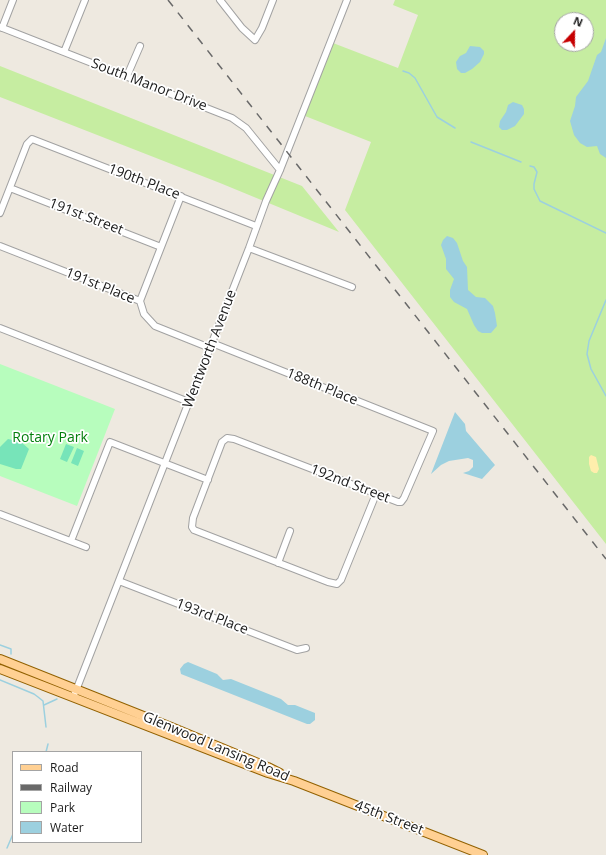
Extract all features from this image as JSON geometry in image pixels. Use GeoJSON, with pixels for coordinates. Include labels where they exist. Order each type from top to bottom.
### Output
{"type":"FeatureCollection","features":[{"type":"Feature","properties":{"kind":"main road","name":"Glenwood Lansing Road"},"geometry":{"type":"LineString","coordinates":[[0,660],[76,689],[268,767],[294,781]]}},
{"type":"Feature","properties":{"kind":"main road","name":"Glenwood Lansing Road"},"geometry":{"type":"LineString","coordinates":[[0,669],[268,773],[294,781]]}},
{"type":"Feature","properties":{"kind":"main road","name":"45th Street"},"geometry":{"type":"LineString","coordinates":[[294,781],[483,855]]}},
{"type":"Feature","properties":{"kind":"street"},"geometry":{"type":"LineString","coordinates":[[1,28],[13,0]]}},
{"type":"Feature","properties":{"kind":"street"},"geometry":{"type":"LineString","coordinates":[[64,52],[85,0]]}},
{"type":"Feature","properties":{"kind":"street"},"geometry":{"type":"LineString","coordinates":[[220,0],[242,28],[255,40],[262,28],[273,0]]}},
{"type":"Feature","properties":{"kind":"street","name":"Wentworth Avenue"},"geometry":{"type":"LineString","coordinates":[[72,698],[211,346],[256,226],[280,170],[347,0]]}},
{"type":"Feature","properties":{"kind":"street","name":"South Manor Drive"},"geometry":{"type":"LineString","coordinates":[[1,28],[232,118],[246,128],[280,170]]}},
{"type":"Feature","properties":{"kind":"street"},"geometry":{"type":"LineString","coordinates":[[127,76],[140,46]]}},
{"type":"Feature","properties":{"kind":"street","name":"190th Place"},"geometry":{"type":"LineString","coordinates":[[10,188],[27,144],[31,140],[34,140],[256,226]]}},
{"type":"Feature","properties":{"kind":"street"},"geometry":{"type":"LineString","coordinates":[[0,213],[3,195],[10,188]]}},
{"type":"Feature","properties":{"kind":"street","name":"191st Street"},"geometry":{"type":"LineString","coordinates":[[10,188],[161,247]]}},
{"type":"Feature","properties":{"kind":"street"},"geometry":{"type":"LineString","coordinates":[[140,301],[181,196]]}},
{"type":"Feature","properties":{"kind":"street","name":"191st Place"},"geometry":{"type":"LineString","coordinates":[[0,246],[140,301],[144,314],[155,326],[211,346]]}},
{"type":"Feature","properties":{"kind":"street"},"geometry":{"type":"LineString","coordinates":[[249,248],[352,287]]}},
{"type":"Feature","properties":{"kind":"street"},"geometry":{"type":"LineString","coordinates":[[0,328],[189,402]]}},
{"type":"Feature","properties":{"kind":"street","name":"188th Place"},"geometry":{"type":"LineString","coordinates":[[211,346],[433,431]]}},
{"type":"Feature","properties":{"kind":"street","name":"192nd Street"},"geometry":{"type":"LineString","coordinates":[[208,480],[222,442],[227,438],[234,439],[395,502],[402,500],[433,431]]}},
{"type":"Feature","properties":{"kind":"street"},"geometry":{"type":"LineString","coordinates":[[71,541],[110,442],[208,480],[193,518],[192,527],[198,532],[333,584],[337,584],[341,580],[376,494]]}},
{"type":"Feature","properties":{"kind":"street"},"geometry":{"type":"LineString","coordinates":[[0,514],[86,547]]}},
{"type":"Feature","properties":{"kind":"street"},"geometry":{"type":"LineString","coordinates":[[278,563],[290,531]]}},
{"type":"Feature","properties":{"kind":"street","name":"193rd Place"},"geometry":{"type":"LineString","coordinates":[[119,581],[297,650],[306,648]]}},
{"type":"Feature","properties":{"kind":"green space"},"geometry":{"type":"Polygon","coordinates":[[[395,0],[606,0],[606,544],[345,210],[371,142],[305,116],[333,43],[398,68],[418,15],[393,5],[395,0]]]}},
{"type":"Feature","properties":{"kind":"green space"},"geometry":{"type":"Polygon","coordinates":[[[0,66],[302,186],[339,232],[220,183],[0,97],[0,66]]]}},
{"type":"Feature","properties":{"kind":"green space","name":"Rotary Park"},"geometry":{"type":"Polygon","coordinates":[[[0,364],[115,409],[77,506],[0,476],[0,364]]]}},
{"type":"Feature","properties":{"kind":"green space"},"geometry":{"type":"Polygon","coordinates":[[[8,439],[21,442],[29,449],[21,469],[0,464],[0,447],[8,439]]]}},
{"type":"Feature","properties":{"kind":"green space"},"geometry":{"type":"Polygon","coordinates":[[[66,444],[74,447],[67,462],[60,459],[66,444]]]}},
{"type":"Feature","properties":{"kind":"green space"},"geometry":{"type":"Polygon","coordinates":[[[77,448],[84,451],[78,466],[71,463],[77,448]]]}},
{"type":"Feature","properties":{"kind":"sand"},"geometry":{"type":"Polygon","coordinates":[[[591,455],[596,457],[599,469],[597,473],[591,471],[589,457],[591,455]]]}},
{"type":"Feature","properties":{"kind":"water"},"geometry":{"type":"Polygon","coordinates":[[[606,38],[606,158],[600,154],[597,146],[587,147],[580,143],[574,135],[570,121],[575,106],[576,97],[588,81],[597,55],[601,52],[606,38]]]}},
{"type":"Feature","properties":{"kind":"water"},"geometry":{"type":"Polygon","coordinates":[[[470,46],[480,47],[484,51],[484,54],[480,62],[472,69],[465,73],[461,73],[457,69],[456,62],[460,56],[466,53],[470,46]]]}},
{"type":"Feature","properties":{"kind":"water"},"geometry":{"type":"Polygon","coordinates":[[[513,102],[522,105],[524,114],[515,126],[507,130],[502,130],[499,127],[500,121],[506,112],[508,105],[513,102]]]}},
{"type":"Feature","properties":{"kind":"water"},"geometry":{"type":"Polygon","coordinates":[[[447,236],[453,238],[457,243],[463,261],[467,267],[468,290],[476,297],[485,298],[493,306],[497,326],[491,333],[482,333],[478,331],[467,309],[454,302],[450,297],[450,290],[454,279],[446,269],[446,259],[441,245],[447,236]]]}},
{"type":"Feature","properties":{"kind":"water"},"geometry":{"type":"Polygon","coordinates":[[[455,412],[465,424],[466,431],[495,465],[482,479],[463,473],[469,471],[473,467],[473,460],[468,458],[449,461],[441,465],[431,474],[455,412]]]}},
{"type":"Feature","properties":{"kind":"water"},"geometry":{"type":"Polygon","coordinates":[[[188,662],[217,674],[223,680],[231,679],[281,699],[288,705],[295,705],[315,713],[315,720],[310,724],[307,724],[181,674],[180,669],[188,662]]]}},
{"type":"Feature","properties":{"kind":"waterway"},"geometry":{"type":"LineString","coordinates":[[403,71],[409,73],[415,78],[437,117],[455,128]]}},
{"type":"Feature","properties":{"kind":"waterway"},"geometry":{"type":"LineString","coordinates":[[471,142],[521,162]]}},
{"type":"Feature","properties":{"kind":"waterway"},"geometry":{"type":"LineString","coordinates":[[530,166],[534,167],[537,172],[534,189],[540,201],[606,233]]}},
{"type":"Feature","properties":{"kind":"waterway"},"geometry":{"type":"LineString","coordinates":[[606,300],[589,341],[587,354],[591,369],[606,396]]}},
{"type":"Feature","properties":{"kind":"waterway"},"geometry":{"type":"LineString","coordinates":[[0,645],[11,649],[11,654]]}},
{"type":"Feature","properties":{"kind":"waterway"},"geometry":{"type":"LineString","coordinates":[[0,680],[34,694],[43,701],[46,727]]}},
{"type":"Feature","properties":{"kind":"waterway"},"geometry":{"type":"LineString","coordinates":[[44,705],[57,699]]}},
{"type":"Feature","properties":{"kind":"waterway"},"geometry":{"type":"LineString","coordinates":[[46,751],[48,744]]}},
{"type":"Feature","properties":{"kind":"waterway"},"geometry":{"type":"LineString","coordinates":[[7,848],[12,836]]}},
{"type":"Feature","properties":{"kind":"railway"},"geometry":{"type":"LineString","coordinates":[[168,0],[606,559]]}}]}
